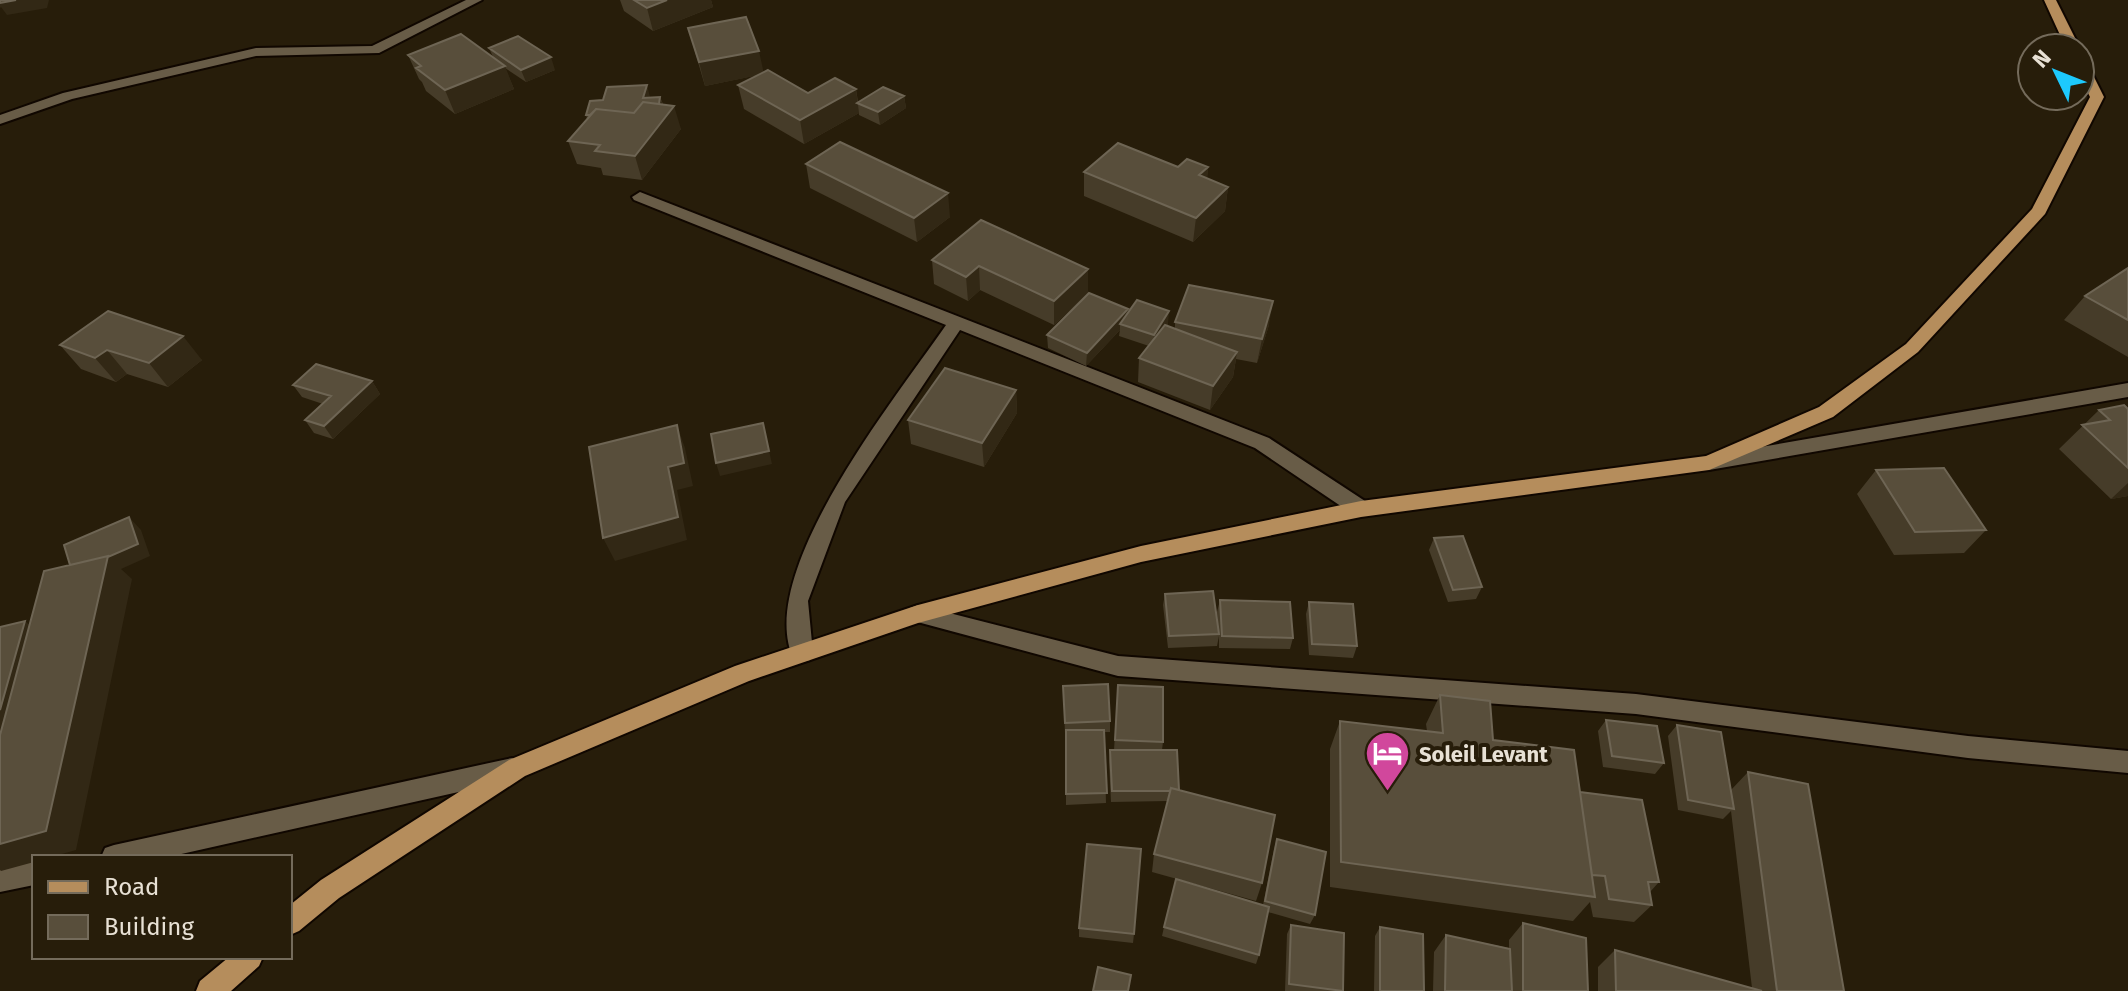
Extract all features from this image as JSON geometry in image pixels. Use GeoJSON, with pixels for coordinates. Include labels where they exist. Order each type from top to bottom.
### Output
{"type":"FeatureCollection","features":[{"type":"Feature","properties":{"kind":"main road"},"geometry":{"type":"LineString","coordinates":[[2050,0],[2065,32]]}},
{"type":"Feature","properties":{"kind":"main road"},"geometry":{"type":"LineString","coordinates":[[292,920],[330,889],[517,768],[743,673],[918,614],[1141,554],[1361,509],[1709,463],[1826,412],[1923,337],[2039,211],[2089,112]]}},
{"type":"Feature","properties":{"kind":"main road"},"geometry":{"type":"LineString","coordinates":[[210,991],[248,959]]}},
{"type":"Feature","properties":{"kind":"street"},"geometry":{"type":"LineString","coordinates":[[0,120],[68,96],[256,52],[374,50],[476,0]]}},
{"type":"Feature","properties":{"kind":"street"},"geometry":{"type":"LineString","coordinates":[[640,197],[1262,443],[1361,509]]}},
{"type":"Feature","properties":{"kind":"street"},"geometry":{"type":"LineString","coordinates":[[802,653],[797,601],[836,500],[957,322]]}},
{"type":"Feature","properties":{"kind":"street"},"geometry":{"type":"LineString","coordinates":[[1709,463],[2128,390]]}},
{"type":"Feature","properties":{"kind":"street"},"geometry":{"type":"LineString","coordinates":[[918,614],[1118,666],[1636,704],[1968,747],[2128,762]]}},
{"type":"Feature","properties":{"kind":"street"},"geometry":{"type":"LineString","coordinates":[[123,855],[517,768]]}},
{"type":"Feature","properties":{"kind":"street"},"geometry":{"type":"LineString","coordinates":[[0,880],[32,873]]}},
{"type":"Feature","properties":{"kind":"building"},"geometry":{"type":"Polygon","coordinates":[[[634,0],[667,0],[647,8],[634,0]]]}},
{"type":"Feature","properties":{"kind":"building"},"geometry":{"type":"Polygon","coordinates":[[[746,17],[759,51],[699,62],[688,28],[746,17]]]}},
{"type":"Feature","properties":{"kind":"building"},"geometry":{"type":"Polygon","coordinates":[[[461,34],[505,66],[445,90],[416,68],[421,66],[408,55],[461,34]]]}},
{"type":"Feature","properties":{"kind":"building"},"geometry":{"type":"Polygon","coordinates":[[[518,36],[551,57],[521,70],[489,48],[518,36]]]}},
{"type":"Feature","properties":{"kind":"building"},"geometry":{"type":"Polygon","coordinates":[[[768,70],[808,93],[835,78],[856,89],[800,120],[738,85],[768,70]]]}},
{"type":"Feature","properties":{"kind":"building"},"geometry":{"type":"Polygon","coordinates":[[[647,85],[643,98],[660,97],[659,104],[643,102],[634,113],[596,109],[586,115],[590,101],[603,100],[607,87],[647,85]]]}},
{"type":"Feature","properties":{"kind":"building"},"geometry":{"type":"Polygon","coordinates":[[[883,87],[904,96],[878,112],[857,103],[883,87]]]}},
{"type":"Feature","properties":{"kind":"building"},"geometry":{"type":"Polygon","coordinates":[[[643,102],[674,106],[635,156],[595,151],[600,145],[568,141],[596,109],[634,113],[643,102]]]}},
{"type":"Feature","properties":{"kind":"building"},"geometry":{"type":"Polygon","coordinates":[[[840,142],[948,193],[914,218],[806,164],[840,142]]]}},
{"type":"Feature","properties":{"kind":"building"},"geometry":{"type":"Polygon","coordinates":[[[1118,143],[1178,167],[1187,159],[1208,167],[1199,175],[1228,187],[1196,218],[1084,172],[1118,143]]]}},
{"type":"Feature","properties":{"kind":"building"},"geometry":{"type":"Polygon","coordinates":[[[981,220],[1088,269],[1054,301],[979,266],[966,277],[932,260],[981,220]]]}},
{"type":"Feature","properties":{"kind":"building"},"geometry":{"type":"Polygon","coordinates":[[[2128,268],[2128,320],[2085,296],[2128,268]]]}},
{"type":"Feature","properties":{"kind":"building"},"geometry":{"type":"Polygon","coordinates":[[[1189,285],[1273,301],[1262,339],[1175,322],[1189,285]]]}},
{"type":"Feature","properties":{"kind":"building"},"geometry":{"type":"Polygon","coordinates":[[[1089,293],[1128,309],[1087,353],[1047,335],[1089,293]]]}},
{"type":"Feature","properties":{"kind":"building"},"geometry":{"type":"Polygon","coordinates":[[[1137,300],[1169,311],[1154,335],[1120,324],[1137,300]]]}},
{"type":"Feature","properties":{"kind":"building"},"geometry":{"type":"Polygon","coordinates":[[[108,311],[183,336],[149,363],[107,350],[95,358],[60,345],[108,311]]]}},
{"type":"Feature","properties":{"kind":"building"},"geometry":{"type":"Polygon","coordinates":[[[1165,325],[1237,352],[1213,386],[1139,358],[1165,325]]]}},
{"type":"Feature","properties":{"kind":"building"},"geometry":{"type":"Polygon","coordinates":[[[316,364],[372,381],[324,426],[305,420],[331,396],[293,385],[316,364]]]}},
{"type":"Feature","properties":{"kind":"building"},"geometry":{"type":"Polygon","coordinates":[[[945,368],[1016,390],[982,443],[908,420],[945,368]]]}},
{"type":"Feature","properties":{"kind":"building"},"geometry":{"type":"Polygon","coordinates":[[[2124,405],[2128,409],[2128,468],[2082,425],[2110,420],[2099,410],[2124,405]]]}},
{"type":"Feature","properties":{"kind":"building"},"geometry":{"type":"Polygon","coordinates":[[[763,423],[769,451],[716,463],[711,434],[763,423]]]}},
{"type":"Feature","properties":{"kind":"building"},"geometry":{"type":"Polygon","coordinates":[[[677,425],[684,463],[668,467],[678,517],[603,538],[589,447],[677,425]]]}},
{"type":"Feature","properties":{"kind":"building"},"geometry":{"type":"Polygon","coordinates":[[[1944,468],[1986,530],[1915,532],[1876,470],[1944,468]]]}},
{"type":"Feature","properties":{"kind":"building"},"geometry":{"type":"Polygon","coordinates":[[[129,517],[138,544],[108,557],[70,565],[64,545],[129,517]]]}},
{"type":"Feature","properties":{"kind":"building"},"geometry":{"type":"Polygon","coordinates":[[[1463,536],[1482,587],[1453,590],[1434,538],[1463,536]]]}},
{"type":"Feature","properties":{"kind":"building"},"geometry":{"type":"Polygon","coordinates":[[[108,556],[46,831],[0,844],[0,735],[44,571],[108,556]]]}},
{"type":"Feature","properties":{"kind":"building"},"geometry":{"type":"Polygon","coordinates":[[[1213,591],[1219,634],[1169,636],[1165,594],[1213,591]]]}},
{"type":"Feature","properties":{"kind":"building"},"geometry":{"type":"Polygon","coordinates":[[[1220,600],[1290,602],[1293,638],[1222,636],[1220,600]]]}},
{"type":"Feature","properties":{"kind":"building"},"geometry":{"type":"Polygon","coordinates":[[[1309,602],[1353,604],[1357,646],[1312,644],[1309,602]]]}},
{"type":"Feature","properties":{"kind":"building"},"geometry":{"type":"Polygon","coordinates":[[[25,621],[0,710],[0,627],[25,621]]]}},
{"type":"Feature","properties":{"kind":"building"},"geometry":{"type":"Polygon","coordinates":[[[1108,684],[1110,721],[1065,723],[1063,686],[1108,684]]]}},
{"type":"Feature","properties":{"kind":"building"},"geometry":{"type":"Polygon","coordinates":[[[1118,685],[1163,687],[1163,742],[1115,740],[1118,685]]]}},
{"type":"Feature","properties":{"kind":"building"},"geometry":{"type":"Polygon","coordinates":[[[1440,695],[1490,701],[1493,740],[1574,750],[1595,897],[1341,862],[1340,721],[1443,733],[1440,695]]]}},
{"type":"Feature","properties":{"kind":"building"},"geometry":{"type":"Polygon","coordinates":[[[1606,720],[1657,726],[1664,763],[1612,756],[1606,720]]]}},
{"type":"Feature","properties":{"kind":"building"},"geometry":{"type":"Polygon","coordinates":[[[1677,725],[1721,732],[1734,809],[1688,800],[1677,725]]]}},
{"type":"Feature","properties":{"kind":"building"},"geometry":{"type":"Polygon","coordinates":[[[1066,730],[1104,730],[1107,793],[1066,794],[1066,730]]]}},
{"type":"Feature","properties":{"kind":"building"},"geometry":{"type":"Polygon","coordinates":[[[1110,750],[1177,750],[1179,790],[1112,791],[1110,750]]]}},
{"type":"Feature","properties":{"kind":"building"},"geometry":{"type":"Polygon","coordinates":[[[1748,772],[1808,784],[1844,991],[1777,991],[1748,772]]]}},
{"type":"Feature","properties":{"kind":"building"},"geometry":{"type":"Polygon","coordinates":[[[1171,788],[1275,815],[1262,883],[1154,854],[1171,788]]]}},
{"type":"Feature","properties":{"kind":"building"},"geometry":{"type":"Polygon","coordinates":[[[1580,792],[1642,800],[1659,882],[1648,882],[1652,905],[1609,899],[1605,876],[1592,875],[1580,792]]]}},
{"type":"Feature","properties":{"kind":"building"},"geometry":{"type":"Polygon","coordinates":[[[1277,839],[1326,852],[1315,915],[1265,901],[1277,839]]]}},
{"type":"Feature","properties":{"kind":"building"},"geometry":{"type":"Polygon","coordinates":[[[1087,844],[1141,849],[1134,934],[1079,928],[1087,844]]]}},
{"type":"Feature","properties":{"kind":"building"},"geometry":{"type":"Polygon","coordinates":[[[1176,879],[1269,907],[1259,955],[1164,927],[1176,879]]]}},
{"type":"Feature","properties":{"kind":"building"},"geometry":{"type":"Polygon","coordinates":[[[1523,923],[1586,938],[1588,991],[1523,991],[1523,923]]]}},
{"type":"Feature","properties":{"kind":"building"},"geometry":{"type":"Polygon","coordinates":[[[1291,925],[1344,933],[1343,991],[1289,984],[1291,925]]]}},
{"type":"Feature","properties":{"kind":"building"},"geometry":{"type":"Polygon","coordinates":[[[1380,927],[1423,934],[1424,991],[1380,991],[1380,927]]]}},
{"type":"Feature","properties":{"kind":"building"},"geometry":{"type":"Polygon","coordinates":[[[1446,935],[1510,949],[1512,991],[1445,991],[1446,935]]]}},
{"type":"Feature","properties":{"kind":"building"},"geometry":{"type":"Polygon","coordinates":[[[1615,950],[1762,991],[1616,991],[1615,950]]]}},
{"type":"Feature","properties":{"kind":"building"},"geometry":{"type":"Polygon","coordinates":[[[1098,967],[1131,975],[1128,991],[1093,991],[1098,967]]]}},
{"type":"Feature","properties":{"kind":"place","name":"Soleil Levant"},"geometry":{"type":"Point","coordinates":[1388,793]}}]}
